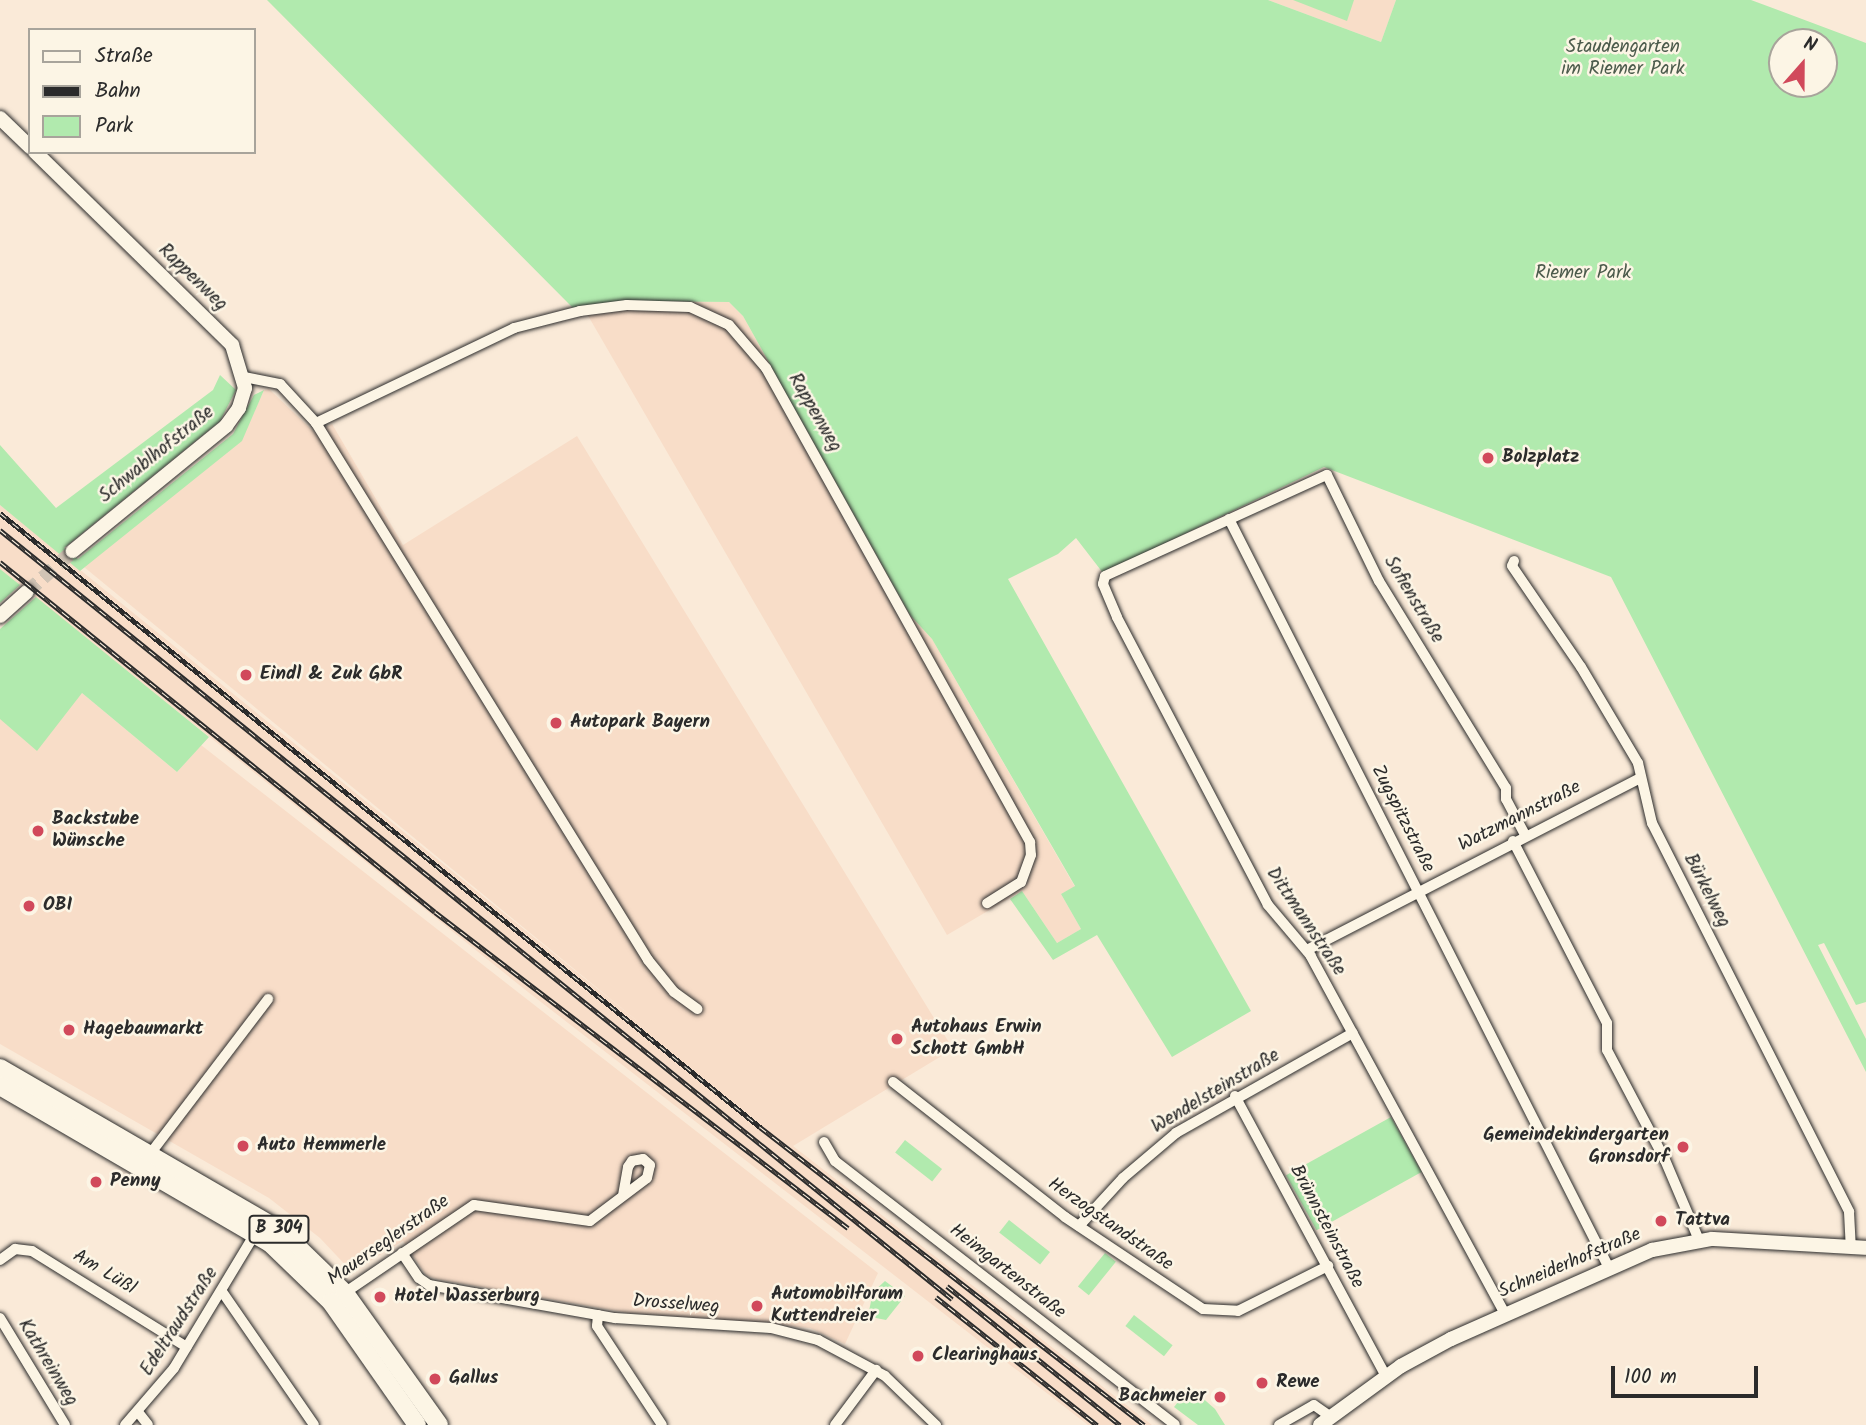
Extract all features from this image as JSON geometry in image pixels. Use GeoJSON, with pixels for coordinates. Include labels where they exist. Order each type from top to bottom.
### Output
{"type":"FeatureCollection","features":[{"type":"Feature","properties":{"kind":"main road","name":"B 304"},"geometry":{"type":"LineString","coordinates":[[0,1068],[256,1232],[338,1298],[418,1425]]}},
{"type":"Feature","properties":{"kind":"main road","name":"B 304"},"geometry":{"type":"LineString","coordinates":[[0,1086],[280,1230],[439,1425]]}},
{"type":"Feature","properties":{"kind":"street"},"geometry":{"type":"LineString","coordinates":[[0,118],[28,145]]}},
{"type":"Feature","properties":{"kind":"street","name":"Rappenweg"},"geometry":{"type":"LineString","coordinates":[[37,154],[232,345],[244,377]]}},
{"type":"Feature","properties":{"kind":"street","name":"Rappenweg"},"geometry":{"type":"LineString","coordinates":[[316,423],[467,348],[527,324],[627,305],[690,307],[720,320],[766,369],[1030,842],[1021,882],[987,902]]}},
{"type":"Feature","properties":{"kind":"street"},"geometry":{"type":"LineString","coordinates":[[244,377],[280,384],[316,423],[648,960],[674,992],[697,1009]]}},
{"type":"Feature","properties":{"kind":"street","name":"Schwablhofstraße"},"geometry":{"type":"LineString","coordinates":[[73,551],[226,426],[243,400],[244,377]]}},
{"type":"Feature","properties":{"kind":"street","name":"Sofienstraße"},"geometry":{"type":"LineString","coordinates":[[1229,519],[1327,475],[1379,581],[1506,788],[1506,799],[1525,834]]}},
{"type":"Feature","properties":{"kind":"street","name":"Dittmannstraße"},"geometry":{"type":"LineString","coordinates":[[1229,519],[1105,576],[1103,584],[1268,905],[1291,937],[1307,950],[1504,1312]]}},
{"type":"Feature","properties":{"kind":"street","name":"Zugspitzstraße"},"geometry":{"type":"LineString","coordinates":[[1229,519],[1608,1266]]}},
{"type":"Feature","properties":{"kind":"street","name":"Bürkelweg"},"geometry":{"type":"LineString","coordinates":[[1514,561],[1512,566],[1638,763],[1652,823],[1849,1212],[1859,1248]]}},
{"type":"Feature","properties":{"kind":"street"},"geometry":{"type":"LineString","coordinates":[[0,616],[27,592]]}},
{"type":"Feature","properties":{"kind":"street","name":"Watzmannstraße"},"geometry":{"type":"LineString","coordinates":[[1307,950],[1418,889],[1640,778]]}},
{"type":"Feature","properties":{"kind":"street"},"geometry":{"type":"LineString","coordinates":[[1513,841],[1607,1023],[1607,1050],[1665,1160],[1699,1241]]}},
{"type":"Feature","properties":{"kind":"street"},"geometry":{"type":"LineString","coordinates":[[146,1160],[268,999]]}},
{"type":"Feature","properties":{"kind":"street","name":"Wendelsteinstraße"},"geometry":{"type":"LineString","coordinates":[[1079,1226],[1155,1148],[1235,1096],[1353,1033]]}},
{"type":"Feature","properties":{"kind":"street","name":"Herzogstandstraße"},"geometry":{"type":"LineString","coordinates":[[893,1082],[1079,1226],[1193,1304],[1213,1311],[1238,1311],[1328,1266]]}},
{"type":"Feature","properties":{"kind":"street","name":"Brünnsteinstraße"},"geometry":{"type":"LineString","coordinates":[[1235,1096],[1386,1376]]}},
{"type":"Feature","properties":{"kind":"street","name":"Heimgartenstraße"},"geometry":{"type":"LineString","coordinates":[[824,1142],[835,1160],[1175,1425]]}},
{"type":"Feature","properties":{"kind":"street","name":"Mauerseglerstraße"},"geometry":{"type":"LineString","coordinates":[[338,1298],[474,1205],[590,1220],[623,1194]]}},
{"type":"Feature","properties":{"kind":"street","name":"Edeltraudstraße"},"geometry":{"type":"LineString","coordinates":[[125,1425],[187,1347],[223,1293],[256,1232]]}},
{"type":"Feature","properties":{"kind":"street","name":"Schneiderhofstraße"},"geometry":{"type":"LineString","coordinates":[[1325,1421],[1386,1376],[1504,1312],[1608,1266],[1652,1250],[1699,1241],[1859,1248]]}},
{"type":"Feature","properties":{"kind":"street","name":"Am Lüßl"},"geometry":{"type":"LineString","coordinates":[[0,1260],[15,1250],[32,1251],[187,1347]]}},
{"type":"Feature","properties":{"kind":"street","name":"Drosselweg"},"geometry":{"type":"LineString","coordinates":[[402,1253],[419,1278],[429,1285],[598,1315],[782,1331],[835,1346],[876,1370],[936,1425]]}},
{"type":"Feature","properties":{"kind":"street"},"geometry":{"type":"LineString","coordinates":[[223,1293],[314,1425]]}},
{"type":"Feature","properties":{"kind":"street"},"geometry":{"type":"LineString","coordinates":[[598,1315],[597,1326],[662,1425]]}},
{"type":"Feature","properties":{"kind":"street","name":"Kathreinweg"},"geometry":{"type":"LineString","coordinates":[[0,1318],[65,1425]]}},
{"type":"Feature","properties":{"kind":"street"},"geometry":{"type":"LineString","coordinates":[[835,1425],[876,1370]]}},
{"type":"Feature","properties":{"kind":"street"},"geometry":{"type":"LineString","coordinates":[[1279,1425],[1314,1405],[1325,1421]]}},
{"type":"Feature","properties":{"kind":"street"},"geometry":{"type":"LineString","coordinates":[[138,1412],[148,1425]]}},
{"type":"Feature","properties":{"kind":"shaded area"},"geometry":{"type":"Polygon","coordinates":[[[1268,0],[1396,0],[1381,42],[1268,0]]]}},
{"type":"Feature","properties":{"kind":"shaded area"},"geometry":{"type":"Polygon","coordinates":[[[627,301],[729,302],[743,316],[910,615],[932,639],[1075,887],[1061,894],[1081,929],[1057,943],[1022,891],[947,935],[583,307],[627,301]]]}},
{"type":"Feature","properties":{"kind":"shaded area"},"geometry":{"type":"Polygon","coordinates":[[[269,389],[315,433],[332,424],[403,545],[577,436],[953,1049],[793,1146],[1152,1425],[1088,1425],[528,992],[0,569],[0,505],[657,1037],[84,567],[241,441],[264,390],[269,389]]]}},
{"type":"Feature","properties":{"kind":"shaded area"},"geometry":{"type":"Polygon","coordinates":[[[82,693],[177,772],[201,745],[878,1273],[845,1344],[810,1328],[629,1313],[436,1279],[426,1275],[403,1241],[352,1272],[320,1238],[269,1198],[0,1044],[0,719],[82,693]]]}},
{"type":"Feature","properties":{"kind":"green space","name":"Riemer Park"},"geometry":{"type":"Polygon","coordinates":[[[267,0],[1268,0],[1381,42],[1396,0],[1751,0],[1826,28],[1768,28],[1768,98],[1838,98],[1838,33],[1866,43],[1866,1002],[1856,1005],[1824,943],[1818,945],[1866,1039],[1866,1072],[1611,577],[1324,467],[1103,573],[1076,538],[1058,554],[1008,579],[1251,1011],[1172,1057],[1097,935],[1053,960],[1010,899],[1022,891],[1057,943],[1081,929],[1061,894],[1075,886],[932,639],[910,615],[743,316],[729,302],[627,301],[573,308],[267,0]]]}},
{"type":"Feature","properties":{"kind":"green space"},"geometry":{"type":"Polygon","coordinates":[[[1293,0],[1354,0],[1347,21],[1293,0]]]}},
{"type":"Feature","properties":{"kind":"green space"},"geometry":{"type":"Polygon","coordinates":[[[220,375],[236,390],[220,421],[64,548],[78,559],[233,434],[254,395],[264,390],[242,441],[80,571],[0,505],[0,445],[56,508],[213,390],[220,375]]]}},
{"type":"Feature","properties":{"kind":"green space"},"geometry":{"type":"Polygon","coordinates":[[[0,569],[20,585],[0,603],[0,569]]]}},
{"type":"Feature","properties":{"kind":"green space"},"geometry":{"type":"Polygon","coordinates":[[[36,597],[209,737],[177,772],[82,693],[37,751],[0,719],[0,629],[36,597]]]}},
{"type":"Feature","properties":{"kind":"green space"},"geometry":{"type":"Polygon","coordinates":[[[1391,1117],[1422,1172],[1317,1230],[1286,1175],[1391,1117]]]}},
{"type":"Feature","properties":{"kind":"green space"},"geometry":{"type":"Polygon","coordinates":[[[905,1140],[942,1169],[932,1182],[895,1153],[905,1140]]]}},
{"type":"Feature","properties":{"kind":"green space"},"geometry":{"type":"Polygon","coordinates":[[[1009,1220],[1050,1252],[1040,1265],[999,1233],[1009,1220]]]}},
{"type":"Feature","properties":{"kind":"green space"},"geometry":{"type":"Polygon","coordinates":[[[1105,1253],[1116,1262],[1089,1295],[1078,1286],[1105,1253]]]}},
{"type":"Feature","properties":{"kind":"green space"},"geometry":{"type":"Polygon","coordinates":[[[885,1281],[905,1296],[886,1320],[871,1317],[869,1311],[873,1292],[885,1281]]]}},
{"type":"Feature","properties":{"kind":"green space"},"geometry":{"type":"Polygon","coordinates":[[[1134,1315],[1173,1345],[1164,1356],[1125,1326],[1134,1315]]]}},
{"type":"Feature","properties":{"kind":"green space"},"geometry":{"type":"Polygon","coordinates":[[[1190,1387],[1215,1409],[1225,1425],[1198,1425],[1174,1407],[1190,1387]]]}},
{"type":"Feature","properties":{"kind":"tunnel"},"geometry":{"type":"LineString","coordinates":[[27,592],[73,551]]}},
{"type":"Feature","properties":{"kind":"railway"},"geometry":{"type":"LineString","coordinates":[[0,513],[760,1127],[1144,1425]]}},
{"type":"Feature","properties":{"kind":"railway"},"geometry":{"type":"LineString","coordinates":[[0,530],[952,1299]]}},
{"type":"Feature","properties":{"kind":"railway"},"geometry":{"type":"LineString","coordinates":[[0,562],[435,912],[848,1228]]}},
{"type":"Feature","properties":{"kind":"railway"},"geometry":{"type":"LineString","coordinates":[[947,1286],[1120,1425]]}},
{"type":"Feature","properties":{"kind":"railway"},"geometry":{"type":"LineString","coordinates":[[936,1297],[1097,1425]]}},
{"type":"Feature","properties":{"kind":"place","name":"Bolzplatz"},"geometry":{"type":"Point","coordinates":[1488,458]}},
{"type":"Feature","properties":{"kind":"place","name":"Eindl & Zuk GbR"},"geometry":{"type":"Point","coordinates":[246,675]}},
{"type":"Feature","properties":{"kind":"place","name":"Autopark Bayern"},"geometry":{"type":"Point","coordinates":[556,723]}},
{"type":"Feature","properties":{"kind":"place","name":"Backstube Wünsche"},"geometry":{"type":"Point","coordinates":[38,831]}},
{"type":"Feature","properties":{"kind":"place","name":"OBI"},"geometry":{"type":"Point","coordinates":[29,906]}},
{"type":"Feature","properties":{"kind":"place","name":"Hagebaumarkt"},"geometry":{"type":"Point","coordinates":[69,1030]}},
{"type":"Feature","properties":{"kind":"place","name":"Autohaus Erwin Schott GmbH"},"geometry":{"type":"Point","coordinates":[897,1039]}},
{"type":"Feature","properties":{"kind":"place","name":"Auto Hemmerle"},"geometry":{"type":"Point","coordinates":[243,1146]}},
{"type":"Feature","properties":{"kind":"place","name":"Gemeindekindergarten Gronsdorf"},"geometry":{"type":"Point","coordinates":[1683,1147]}},
{"type":"Feature","properties":{"kind":"place","name":"Penny"},"geometry":{"type":"Point","coordinates":[96,1182]}},
{"type":"Feature","properties":{"kind":"place","name":"Tattva"},"geometry":{"type":"Point","coordinates":[1661,1221]}},
{"type":"Feature","properties":{"kind":"place","name":"Hotel Wasserburg"},"geometry":{"type":"Point","coordinates":[380,1297]}},
{"type":"Feature","properties":{"kind":"place","name":"Automobilforum Kuttendreier"},"geometry":{"type":"Point","coordinates":[757,1306]}},
{"type":"Feature","properties":{"kind":"place","name":"Clearinghaus"},"geometry":{"type":"Point","coordinates":[918,1356]}},
{"type":"Feature","properties":{"kind":"place","name":"Gallus"},"geometry":{"type":"Point","coordinates":[435,1379]}},
{"type":"Feature","properties":{"kind":"place","name":"Rewe"},"geometry":{"type":"Point","coordinates":[1262,1383]}},
{"type":"Feature","properties":{"kind":"place","name":"Bachmeier"},"geometry":{"type":"Point","coordinates":[1220,1397]}},
{"type":"Feature","properties":{"kind":"park label","name":"Staudengarten im Riemer Park"},"geometry":{"type":"Point","coordinates":[1623,59]}}]}
